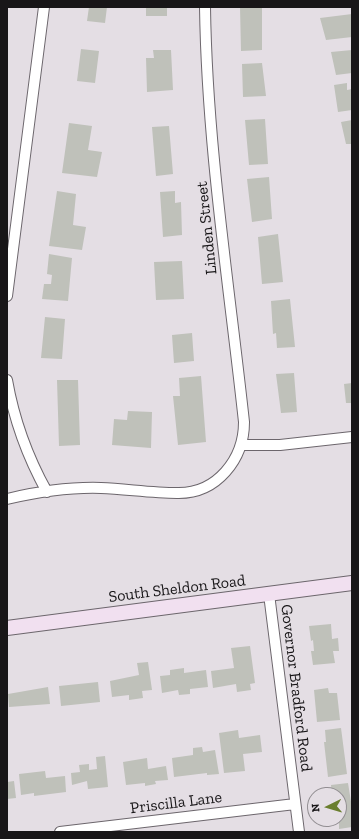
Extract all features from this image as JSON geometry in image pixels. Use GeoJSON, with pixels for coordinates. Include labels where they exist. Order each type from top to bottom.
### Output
{"type":"FeatureCollection","features":[{"type":"Feature","properties":{"kind":"main road","name":"South Sheldon Road"},"geometry":{"type":"LineString","coordinates":[[7,628],[352,582]]}},
{"type":"Feature","properties":{"kind":"street"},"geometry":{"type":"LineString","coordinates":[[7,296],[44,7]]}},
{"type":"Feature","properties":{"kind":"street","name":"Linden Street"},"geometry":{"type":"LineString","coordinates":[[205,7],[207,76],[212,138],[244,422],[242,445]]}},
{"type":"Feature","properties":{"kind":"street"},"geometry":{"type":"LineString","coordinates":[[7,380],[20,434],[36,472],[47,492]]}},
{"type":"Feature","properties":{"kind":"street"},"geometry":{"type":"LineString","coordinates":[[7,499],[47,492],[99,488],[178,494],[191,492],[210,485],[223,475],[235,461],[242,445],[280,444],[352,437]]}},
{"type":"Feature","properties":{"kind":"street","name":"Governor Bradford Road"},"geometry":{"type":"LineString","coordinates":[[269,594],[299,832]]}},
{"type":"Feature","properties":{"kind":"street","name":"Priscilla Lane"},"geometry":{"type":"LineString","coordinates":[[60,832],[295,804]]}},
{"type":"Feature","properties":{"kind":"building"},"geometry":{"type":"Polygon","coordinates":[[[89,7],[107,7],[105,23],[87,21],[89,7]]]}},
{"type":"Feature","properties":{"kind":"building"},"geometry":{"type":"Polygon","coordinates":[[[146,7],[167,7],[167,16],[146,16],[146,7]]]}},
{"type":"Feature","properties":{"kind":"building"},"geometry":{"type":"Polygon","coordinates":[[[240,7],[262,7],[262,50],[241,51],[240,7]]]}},
{"type":"Feature","properties":{"kind":"building"},"geometry":{"type":"Polygon","coordinates":[[[352,14],[352,37],[326,40],[320,18],[352,14]]]}},
{"type":"Feature","properties":{"kind":"building"},"geometry":{"type":"Polygon","coordinates":[[[81,49],[99,51],[95,83],[77,81],[81,49]]]}},
{"type":"Feature","properties":{"kind":"building"},"geometry":{"type":"Polygon","coordinates":[[[153,50],[171,50],[173,90],[147,92],[146,58],[154,58],[153,50]]]}},
{"type":"Feature","properties":{"kind":"building"},"geometry":{"type":"Polygon","coordinates":[[[352,50],[352,73],[336,75],[331,52],[352,50]]]}},
{"type":"Feature","properties":{"kind":"building"},"geometry":{"type":"Polygon","coordinates":[[[262,63],[266,96],[243,97],[242,64],[262,63]]]}},
{"type":"Feature","properties":{"kind":"building"},"geometry":{"type":"Polygon","coordinates":[[[347,83],[347,90],[352,89],[352,110],[338,112],[334,85],[347,83]]]}},
{"type":"Feature","properties":{"kind":"building"},"geometry":{"type":"Polygon","coordinates":[[[265,119],[268,164],[249,165],[245,120],[265,119]]]}},
{"type":"Feature","properties":{"kind":"building"},"geometry":{"type":"Polygon","coordinates":[[[352,120],[352,144],[346,144],[341,122],[352,120]]]}},
{"type":"Feature","properties":{"kind":"building"},"geometry":{"type":"Polygon","coordinates":[[[69,123],[92,126],[88,150],[102,152],[97,177],[62,173],[69,123]]]}},
{"type":"Feature","properties":{"kind":"building"},"geometry":{"type":"Polygon","coordinates":[[[169,126],[173,174],[156,176],[152,127],[169,126]]]}},
{"type":"Feature","properties":{"kind":"building"},"geometry":{"type":"Polygon","coordinates":[[[269,177],[272,219],[252,222],[247,179],[269,177]]]}},
{"type":"Feature","properties":{"kind":"building"},"geometry":{"type":"Polygon","coordinates":[[[57,191],[76,194],[73,225],[86,227],[82,250],[49,246],[57,191]]]}},
{"type":"Feature","properties":{"kind":"building"},"geometry":{"type":"Polygon","coordinates":[[[175,191],[175,203],[181,202],[182,235],[163,237],[160,192],[175,191]]]}},
{"type":"Feature","properties":{"kind":"building"},"geometry":{"type":"Polygon","coordinates":[[[278,234],[283,282],[262,284],[258,237],[278,234]]]}},
{"type":"Feature","properties":{"kind":"building"},"geometry":{"type":"Polygon","coordinates":[[[49,254],[72,258],[68,301],[42,299],[44,284],[51,284],[52,275],[47,274],[49,254]]]}},
{"type":"Feature","properties":{"kind":"building"},"geometry":{"type":"Polygon","coordinates":[[[182,261],[184,299],[156,300],[154,262],[182,261]]]}},
{"type":"Feature","properties":{"kind":"building"},"geometry":{"type":"Polygon","coordinates":[[[290,299],[295,347],[277,348],[276,333],[273,334],[271,301],[290,299]]]}},
{"type":"Feature","properties":{"kind":"building"},"geometry":{"type":"Polygon","coordinates":[[[45,317],[65,319],[62,359],[41,358],[45,317]]]}},
{"type":"Feature","properties":{"kind":"building"},"geometry":{"type":"Polygon","coordinates":[[[192,333],[194,361],[174,363],[172,335],[192,333]]]}},
{"type":"Feature","properties":{"kind":"building"},"geometry":{"type":"Polygon","coordinates":[[[294,373],[297,412],[281,413],[276,374],[294,373]]]}},
{"type":"Feature","properties":{"kind":"building"},"geometry":{"type":"Polygon","coordinates":[[[201,376],[206,442],[178,445],[173,396],[180,396],[179,378],[201,376]]]}},
{"type":"Feature","properties":{"kind":"building"},"geometry":{"type":"Polygon","coordinates":[[[57,380],[78,380],[80,445],[59,446],[57,380]]]}},
{"type":"Feature","properties":{"kind":"building"},"geometry":{"type":"Polygon","coordinates":[[[352,383],[352,403],[346,403],[344,384],[352,383]]]}},
{"type":"Feature","properties":{"kind":"building"},"geometry":{"type":"Polygon","coordinates":[[[128,411],[152,412],[151,448],[112,445],[114,419],[127,420],[128,411]]]}},
{"type":"Feature","properties":{"kind":"building"},"geometry":{"type":"Polygon","coordinates":[[[331,624],[332,639],[338,638],[339,651],[333,651],[335,663],[313,665],[311,651],[314,651],[313,640],[311,641],[309,626],[331,624]]]}},
{"type":"Feature","properties":{"kind":"building"},"geometry":{"type":"Polygon","coordinates":[[[250,646],[255,683],[250,684],[251,690],[237,692],[236,684],[213,688],[211,671],[234,668],[231,648],[250,646]]]}},
{"type":"Feature","properties":{"kind":"building"},"geometry":{"type":"Polygon","coordinates":[[[148,662],[152,690],[142,691],[143,698],[129,700],[129,695],[112,697],[110,681],[139,675],[137,663],[148,662]]]}},
{"type":"Feature","properties":{"kind":"building"},"geometry":{"type":"Polygon","coordinates":[[[184,668],[184,673],[206,670],[208,687],[190,689],[190,694],[179,695],[178,690],[162,693],[160,676],[170,675],[170,670],[184,668]]]}},
{"type":"Feature","properties":{"kind":"building"},"geometry":{"type":"Polygon","coordinates":[[[98,682],[100,702],[61,706],[59,686],[98,682]]]}},
{"type":"Feature","properties":{"kind":"building"},"geometry":{"type":"Polygon","coordinates":[[[48,687],[50,704],[9,707],[8,694],[48,687]]]}},
{"type":"Feature","properties":{"kind":"building"},"geometry":{"type":"Polygon","coordinates":[[[328,688],[329,693],[337,693],[340,720],[317,722],[314,690],[328,688]]]}},
{"type":"Feature","properties":{"kind":"building"},"geometry":{"type":"Polygon","coordinates":[[[341,728],[347,774],[328,777],[324,742],[326,742],[325,730],[341,728]]]}},
{"type":"Feature","properties":{"kind":"building"},"geometry":{"type":"Polygon","coordinates":[[[238,730],[239,738],[260,735],[262,752],[243,754],[245,771],[224,773],[219,733],[238,730]]]}},
{"type":"Feature","properties":{"kind":"building"},"geometry":{"type":"Polygon","coordinates":[[[202,747],[203,752],[215,750],[219,774],[207,775],[207,773],[174,777],[172,758],[193,755],[193,748],[202,747]]]}},
{"type":"Feature","properties":{"kind":"building"},"geometry":{"type":"Polygon","coordinates":[[[105,756],[108,787],[88,789],[87,781],[72,785],[71,773],[80,772],[79,765],[89,764],[89,770],[97,769],[96,757],[105,756]]]}},
{"type":"Feature","properties":{"kind":"building"},"geometry":{"type":"Polygon","coordinates":[[[147,758],[148,769],[166,766],[168,780],[155,781],[156,784],[145,786],[145,783],[126,785],[123,762],[147,758]]]}},
{"type":"Feature","properties":{"kind":"building"},"geometry":{"type":"Polygon","coordinates":[[[45,771],[46,778],[65,776],[66,792],[34,796],[34,793],[21,795],[19,774],[45,771]]]}},
{"type":"Feature","properties":{"kind":"building"},"geometry":{"type":"Polygon","coordinates":[[[14,781],[16,798],[7,799],[7,782],[14,781]]]}},
{"type":"Feature","properties":{"kind":"building"},"geometry":{"type":"Polygon","coordinates":[[[348,783],[352,808],[352,827],[339,829],[339,827],[347,827],[347,787],[331,787],[331,785],[348,783]]]}}]}
